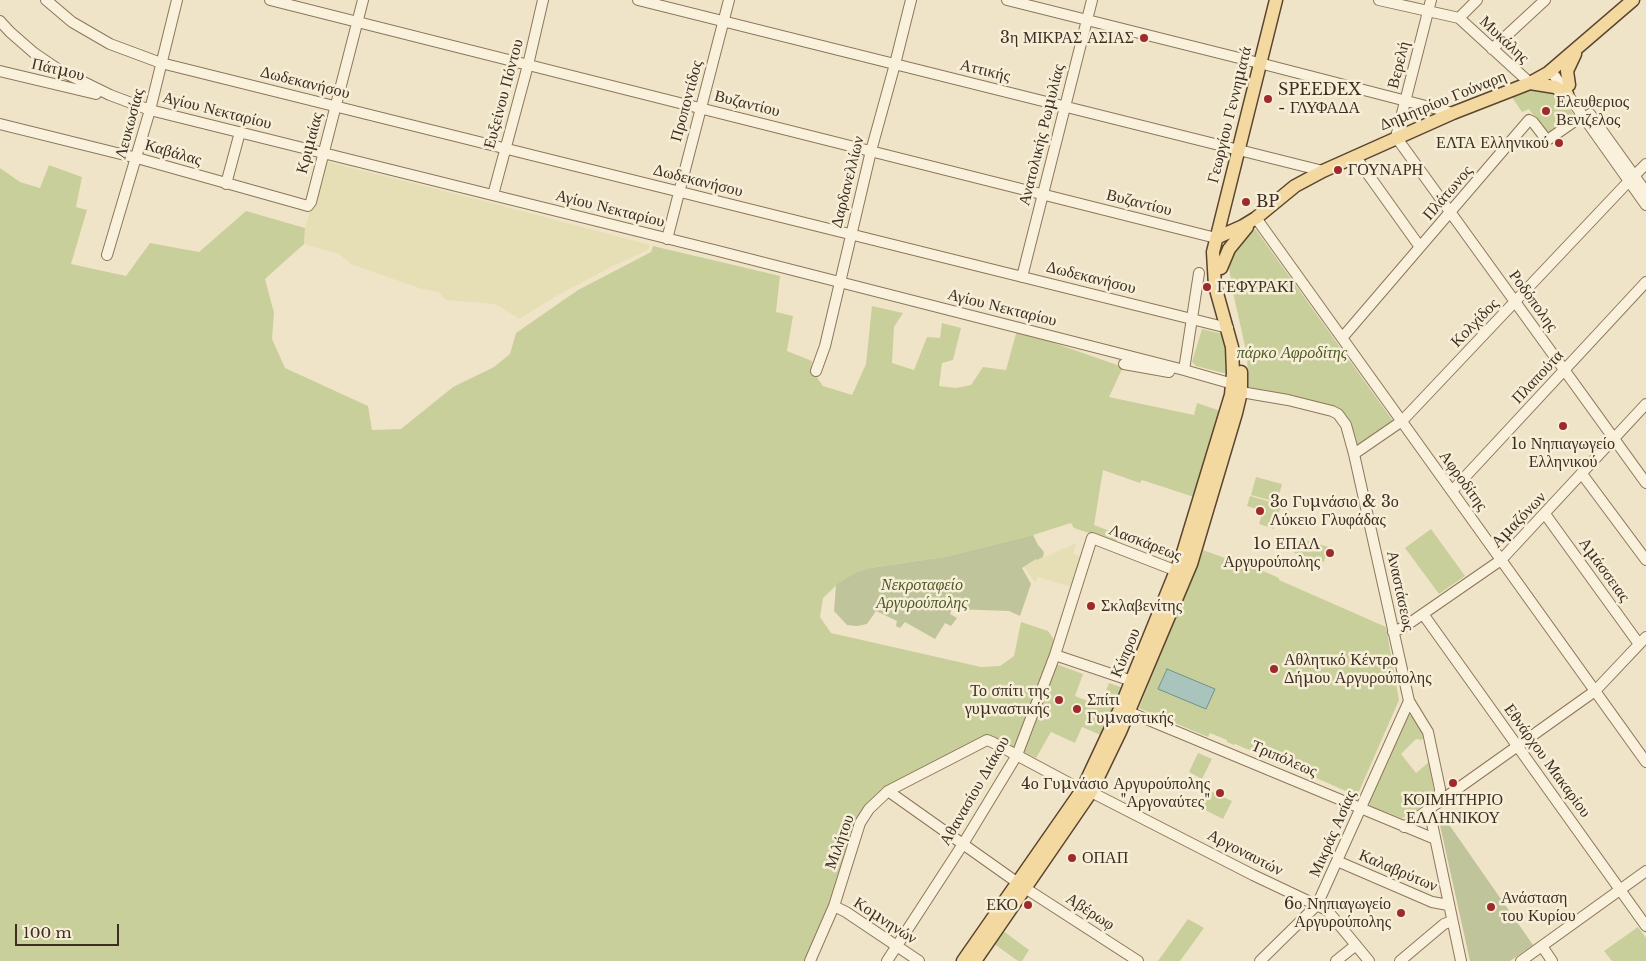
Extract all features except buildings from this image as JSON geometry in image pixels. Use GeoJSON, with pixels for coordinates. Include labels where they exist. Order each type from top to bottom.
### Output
{"type":"FeatureCollection","features":[{"type":"Feature","properties":{"kind":"main road","name":"Γεωργίου Γεννηματά"},"geometry":{"type":"LineString","coordinates":[[1237,388],[1228,328],[1215,286],[1213,259],[1216,238],[1276,0]]}},
{"type":"Feature","properties":{"kind":"main road","name":"Δημητρίου Γούναρη"},"geometry":{"type":"LineString","coordinates":[[1256,218],[1296,186],[1324,171],[1396,137],[1530,84],[1553,69],[1633,0]]}},
{"type":"Feature","properties":{"kind":"main road"},"geometry":{"type":"LineString","coordinates":[[1530,84],[1568,90],[1568,67],[1579,47]]}},
{"type":"Feature","properties":{"kind":"main road"},"geometry":{"type":"LineString","coordinates":[[1216,238],[1232,232],[1256,218]]}},
{"type":"Feature","properties":{"kind":"main road"},"geometry":{"type":"LineString","coordinates":[[1221,268],[1229,249],[1256,218]]}},
{"type":"Feature","properties":{"kind":"main road","name":"Γεωργίου Γεννηματά"},"geometry":{"type":"LineString","coordinates":[[1216,238],[1224,291],[1239,348],[1237,388]]}},
{"type":"Feature","properties":{"kind":"main road","name":"Κύπρου"},"geometry":{"type":"LineString","coordinates":[[963,961],[1021,885],[1086,791],[1124,711],[1181,573],[1227,411],[1237,388]]}},
{"type":"Feature","properties":{"kind":"main road","name":"Κύπρου"},"geometry":{"type":"LineString","coordinates":[[1124,711],[1132,681],[1181,573]]}},
{"type":"Feature","properties":{"kind":"main road","name":"Κύπρου"},"geometry":{"type":"LineString","coordinates":[[975,961],[1021,885]]}},
{"type":"Feature","properties":{"kind":"street","name":"Δωδεκανήσου"},"geometry":{"type":"LineString","coordinates":[[46,0],[72,22],[110,44],[161,63],[1228,328]]}},
{"type":"Feature","properties":{"kind":"street","name":"Λευκωσίας"},"geometry":{"type":"LineString","coordinates":[[107,255],[137,158],[177,0]]}},
{"type":"Feature","properties":{"kind":"street","name":"Βυζαντίου"},"geometry":{"type":"LineString","coordinates":[[270,0],[1216,238]]}},
{"type":"Feature","properties":{"kind":"street","name":"Κριμαίας"},"geometry":{"type":"LineString","coordinates":[[308,206],[311,202],[363,0]]}},
{"type":"Feature","properties":{"kind":"street","name":"Ευξείνου Πόντου"},"geometry":{"type":"LineString","coordinates":[[493,195],[528,65],[543,0]]}},
{"type":"Feature","properties":{"kind":"street","name":"Αττικής"},"geometry":{"type":"LineString","coordinates":[[638,0],[1324,171]]}},
{"type":"Feature","properties":{"kind":"street","name":"Προποντίδος"},"geometry":{"type":"LineString","coordinates":[[666,239],[729,0]]}},
{"type":"Feature","properties":{"kind":"street","name":"Δαρδανελλίων"},"geometry":{"type":"LineString","coordinates":[[816,371],[825,346],[871,151],[911,0]]}},
{"type":"Feature","properties":{"kind":"street"},"geometry":{"type":"LineString","coordinates":[[1007,0],[1453,113]]}},
{"type":"Feature","properties":{"kind":"street","name":"Ανατολικής Ρωμυλίας"},"geometry":{"type":"LineString","coordinates":[[1022,276],[1092,0]]}},
{"type":"Feature","properties":{"kind":"street"},"geometry":{"type":"LineString","coordinates":[[1379,0],[1459,18],[1478,0]]}},
{"type":"Feature","properties":{"kind":"street","name":"Βερελή"},"geometry":{"type":"LineString","coordinates":[[1396,137],[1431,0]]}},
{"type":"Feature","properties":{"kind":"street"},"geometry":{"type":"LineString","coordinates":[[1492,49],[1545,0]]}},
{"type":"Feature","properties":{"kind":"street","name":"Μυκάλης"},"geometry":{"type":"LineString","coordinates":[[1459,18],[1530,84]]}},
{"type":"Feature","properties":{"kind":"street","name":"Αγίου Νεκταρίου"},"geometry":{"type":"LineString","coordinates":[[0,21],[34,53],[59,70],[110,95],[150,110],[1184,370],[1237,388],[1332,411],[1338,414],[1346,425],[1354,454]]}},
{"type":"Feature","properties":{"kind":"street"},"geometry":{"type":"LineString","coordinates":[[1553,69],[1632,179],[1646,205]]}},
{"type":"Feature","properties":{"kind":"street"},"geometry":{"type":"LineString","coordinates":[[52,84],[59,70]]}},
{"type":"Feature","properties":{"kind":"street","name":"Πάτμου"},"geometry":{"type":"LineString","coordinates":[[0,71],[93,93],[110,95]]}},
{"type":"Feature","properties":{"kind":"street"},"geometry":{"type":"LineString","coordinates":[[1568,90],[1582,116],[1632,179],[1646,192]]}},
{"type":"Feature","properties":{"kind":"street","name":"Πλάτωνος"},"geometry":{"type":"LineString","coordinates":[[1342,338],[1529,120],[1533,122],[1546,139],[1550,139],[1582,116]]}},
{"type":"Feature","properties":{"kind":"street","name":"Καβάλας"},"geometry":{"type":"LineString","coordinates":[[0,124],[137,158],[308,206]]}},
{"type":"Feature","properties":{"kind":"street"},"geometry":{"type":"LineString","coordinates":[[226,184],[240,132]]}},
{"type":"Feature","properties":{"kind":"street","name":"Ροδόπολης"},"geometry":{"type":"LineString","coordinates":[[1396,137],[1646,483]]}},
{"type":"Feature","properties":{"kind":"street"},"geometry":{"type":"LineString","coordinates":[[1355,156],[1420,247]]}},
{"type":"Feature","properties":{"kind":"street","name":"Κολχίδος"},"geometry":{"type":"LineString","coordinates":[[1354,454],[1402,421],[1646,164]]}},
{"type":"Feature","properties":{"kind":"street","name":"Αφροδίτης"},"geometry":{"type":"LineString","coordinates":[[1256,218],[1646,762]]}},
{"type":"Feature","properties":{"kind":"street"},"geometry":{"type":"LineString","coordinates":[[1124,364],[1178,374],[1184,370],[1199,273]]}},
{"type":"Feature","properties":{"kind":"street","name":"Πλαπούτα"},"geometry":{"type":"LineString","coordinates":[[1452,491],[1646,282]]}},
{"type":"Feature","properties":{"kind":"street","name":"Αμαζόνων"},"geometry":{"type":"LineString","coordinates":[[1393,632],[1423,614],[1501,560],[1646,404]]}},
{"type":"Feature","properties":{"kind":"street","name":"Αναστάσεως"},"geometry":{"type":"LineString","coordinates":[[1354,454],[1408,701],[1428,732],[1440,789],[1439,801]]}},
{"type":"Feature","properties":{"kind":"street"},"geometry":{"type":"LineString","coordinates":[[1582,474],[1646,560]]}},
{"type":"Feature","properties":{"kind":"street","name":"Αμάσσειας"},"geometry":{"type":"LineString","coordinates":[[1545,514],[1643,641]]}},
{"type":"Feature","properties":{"kind":"street","name":"Λασκάρεως"},"geometry":{"type":"LineString","coordinates":[[1092,538],[1181,573]]}},
{"type":"Feature","properties":{"kind":"street","name":"Αθανασίου Διάκου"},"geometry":{"type":"LineString","coordinates":[[887,961],[963,844],[1017,755],[1055,654],[1092,538]]}},
{"type":"Feature","properties":{"kind":"street","name":"Εθνάρχου Μακαρίου"},"geometry":{"type":"LineString","coordinates":[[1423,614],[1646,926]]}},
{"type":"Feature","properties":{"kind":"street"},"geometry":{"type":"LineString","coordinates":[[1404,827],[1595,691],[1643,641]]}},
{"type":"Feature","properties":{"kind":"street"},"geometry":{"type":"LineString","coordinates":[[1055,654],[1132,681]]}},
{"type":"Feature","properties":{"kind":"street","name":"Μικράς Ασίας"},"geometry":{"type":"LineString","coordinates":[[1260,961],[1317,906],[1408,701]]}},
{"type":"Feature","properties":{"kind":"street","name":"Τριπόλεως"},"geometry":{"type":"LineString","coordinates":[[1124,711],[1435,839]]}},
{"type":"Feature","properties":{"kind":"street","name":"Μιλήτου"},"geometry":{"type":"LineString","coordinates":[[810,961],[834,906],[860,822],[888,791],[987,740],[1017,755]]}},
{"type":"Feature","properties":{"kind":"street","name":"Αργοναυτών"},"geometry":{"type":"LineString","coordinates":[[1017,755],[1326,910],[1370,961]]}},
{"type":"Feature","properties":{"kind":"street","name":"Αβέρωφ"},"geometry":{"type":"LineString","coordinates":[[888,791],[1021,885],[1138,961]]}},
{"type":"Feature","properties":{"kind":"street"},"geometry":{"type":"LineString","coordinates":[[1429,809],[1461,961]]}},
{"type":"Feature","properties":{"kind":"street","name":"Καλαβρύτων"},"geometry":{"type":"LineString","coordinates":[[1337,862],[1432,902],[1448,905]]}},
{"type":"Feature","properties":{"kind":"street"},"geometry":{"type":"LineString","coordinates":[[1521,961],[1646,871]]}},
{"type":"Feature","properties":{"kind":"street","name":"Κομνηνών"},"geometry":{"type":"LineString","coordinates":[[834,906],[919,961]]}},
{"type":"Feature","properties":{"kind":"street"},"geometry":{"type":"LineString","coordinates":[[1400,961],[1444,924],[1452,921]]}},
{"type":"Feature","properties":{"kind":"street"},"geometry":{"type":"LineString","coordinates":[[1336,961],[1356,945]]}},
{"type":"Feature","properties":{"kind":"street"},"geometry":{"type":"LineString","coordinates":[[1542,946],[1552,961]]}},
{"type":"Feature","properties":{"kind":"shaded area"},"geometry":{"type":"Polygon","coordinates":[[[324,161],[650,245],[648,250],[556,296],[520,319],[495,304],[446,300],[439,292],[422,289],[351,264],[339,254],[304,244],[305,228],[324,161]]]}},
{"type":"Feature","properties":{"kind":"shaded area"},"geometry":{"type":"Polygon","coordinates":[[[1076,543],[1073,554],[1081,556],[1071,587],[1038,577],[1036,582],[1024,567],[1036,559],[1038,560],[1076,543]]]}},
{"type":"Feature","properties":{"kind":"green space"},"geometry":{"type":"Polygon","coordinates":[[[1534,88],[1552,91],[1562,99],[1574,115],[1547,135],[1529,109],[1522,112],[1511,96],[1534,88]]]}},
{"type":"Feature","properties":{"kind":"green space"},"geometry":{"type":"Polygon","coordinates":[[[49,165],[82,177],[76,207],[87,210],[71,264],[126,276],[150,243],[199,252],[246,211],[305,228],[304,244],[265,279],[274,313],[272,339],[285,368],[368,406],[372,430],[401,429],[453,387],[494,367],[510,354],[516,333],[578,290],[651,252],[653,246],[780,276],[776,312],[793,316],[787,351],[812,361],[811,369],[823,386],[852,395],[866,364],[872,306],[903,313],[894,327],[892,363],[914,370],[927,337],[940,338],[942,323],[961,328],[953,360],[942,363],[939,386],[956,388],[971,385],[983,367],[1006,370],[1017,330],[1123,367],[1109,397],[1194,415],[1197,403],[1221,411],[1194,497],[1142,480],[1140,483],[1103,470],[1094,525],[1118,534],[1116,542],[1074,528],[1071,523],[1033,535],[944,557],[870,568],[841,581],[823,598],[820,617],[831,633],[981,667],[1000,666],[1014,656],[1021,622],[1048,631],[1054,643],[1015,748],[988,736],[866,806],[853,824],[831,904],[806,961],[0,961],[0,168],[20,182],[40,188],[49,165]]]}},
{"type":"Feature","properties":{"kind":"green space","name":"πάρκο Αφροδίτης"},"geometry":{"type":"Polygon","coordinates":[[[1254,229],[1393,421],[1358,445],[1350,423],[1342,413],[1248,389],[1247,355],[1229,266],[1233,254],[1243,238],[1254,229]]]}},
{"type":"Feature","properties":{"kind":"green space"},"geometry":{"type":"Polygon","coordinates":[[[1202,329],[1223,334],[1227,353],[1227,374],[1196,366],[1192,362],[1202,329]]]}},
{"type":"Feature","properties":{"kind":"green space"},"geometry":{"type":"Polygon","coordinates":[[[1256,477],[1282,484],[1277,502],[1251,495],[1256,477]]]}},
{"type":"Feature","properties":{"kind":"green space"},"geometry":{"type":"Polygon","coordinates":[[[1250,496],[1281,505],[1274,529],[1259,524],[1263,511],[1247,506],[1250,496]]]}},
{"type":"Feature","properties":{"kind":"green space"},"geometry":{"type":"Polygon","coordinates":[[[1431,529],[1465,576],[1439,594],[1405,548],[1431,529]]]}},
{"type":"Feature","properties":{"kind":"green space","name":"Νεκροταφείο Αργυρούπολης"},"geometry":{"type":"Polygon","coordinates":[[[1033,535],[1044,552],[1043,557],[1022,568],[1031,584],[1020,616],[1009,611],[952,609],[950,614],[957,618],[951,626],[945,623],[935,639],[905,622],[900,628],[896,626],[897,621],[876,611],[867,624],[857,626],[847,625],[834,611],[836,585],[858,572],[870,568],[944,557],[1033,535]]]}},
{"type":"Feature","properties":{"kind":"green space"},"geometry":{"type":"Polygon","coordinates":[[[1299,538],[1328,547],[1324,562],[1294,553],[1299,538]]]}},
{"type":"Feature","properties":{"kind":"green space","name":"Αθλητικό Κέντρο Δήμου Αργυρούπολης"},"geometry":{"type":"Polygon","coordinates":[[[1203,550],[1256,568],[1386,627],[1399,700],[1357,796],[1314,777],[1315,773],[1292,763],[1279,760],[1279,758],[1270,754],[1268,758],[1227,742],[1227,740],[1210,733],[1208,737],[1139,708],[1203,550]]]}},
{"type":"Feature","properties":{"kind":"green space","name":"Σπίτι Γυμναστικής"},"geometry":{"type":"Polygon","coordinates":[[[1056,664],[1083,674],[1075,696],[1100,706],[1109,683],[1123,688],[1103,736],[1082,727],[1075,743],[1051,732],[1036,758],[1023,752],[1056,664]]]}},
{"type":"Feature","properties":{"kind":"green space"},"geometry":{"type":"Polygon","coordinates":[[[1408,714],[1415,718],[1425,737],[1421,740],[1416,739],[1401,754],[1416,773],[1429,762],[1435,797],[1409,816],[1401,818],[1370,806],[1369,803],[1408,714]]]}},
{"type":"Feature","properties":{"kind":"green space"},"geometry":{"type":"Polygon","coordinates":[[[1198,753],[1212,759],[1202,779],[1189,772],[1198,753]]]}},
{"type":"Feature","properties":{"kind":"green space"},"geometry":{"type":"Polygon","coordinates":[[[1206,789],[1232,801],[1223,819],[1197,806],[1206,789]]]}},
{"type":"Feature","properties":{"kind":"green space"},"geometry":{"type":"Polygon","coordinates":[[[1441,813],[1533,945],[1510,961],[1470,961],[1438,816],[1441,813]]]}},
{"type":"Feature","properties":{"kind":"green space"},"geometry":{"type":"Polygon","coordinates":[[[1188,919],[1204,928],[1180,961],[1158,961],[1188,919]]]}},
{"type":"Feature","properties":{"kind":"green space"},"geometry":{"type":"Polygon","coordinates":[[[1638,927],[1646,938],[1646,961],[1612,961],[1604,951],[1638,927]]]}},
{"type":"Feature","properties":{"kind":"green space"},"geometry":{"type":"Polygon","coordinates":[[[1002,930],[1029,950],[1022,961],[1018,961],[993,943],[1002,930]]]}},
{"type":"Feature","properties":{"kind":"water"},"geometry":{"type":"Polygon","coordinates":[[[1167,669],[1215,689],[1206,709],[1158,689],[1167,669]]]}},
{"type":"Feature","properties":{"kind":"place","name":"3η ΜΙΚΡΑΣ ΑΣΙΑΣ"},"geometry":{"type":"Point","coordinates":[1144,38]}},
{"type":"Feature","properties":{"kind":"place","name":"SPEEDEX - ΓΛΥΦΑΔΑ"},"geometry":{"type":"Point","coordinates":[1268,99]}},
{"type":"Feature","properties":{"kind":"place","name":"Ελευθεριος Βενιζελος"},"geometry":{"type":"Point","coordinates":[1546,111]}},
{"type":"Feature","properties":{"kind":"place","name":"ΕΛΤΑ Ελληνικού"},"geometry":{"type":"Point","coordinates":[1559,143]}},
{"type":"Feature","properties":{"kind":"place","name":"ΓΟΥΝΑΡΗ"},"geometry":{"type":"Point","coordinates":[1338,170]}},
{"type":"Feature","properties":{"kind":"place","name":"BP"},"geometry":{"type":"Point","coordinates":[1246,202]}},
{"type":"Feature","properties":{"kind":"place","name":"ΓΕΦΥΡΑΚΙ"},"geometry":{"type":"Point","coordinates":[1207,287]}},
{"type":"Feature","properties":{"kind":"place","name":"1ο Νηπιαγωγείο Ελληνικού"},"geometry":{"type":"Point","coordinates":[1563,426]}},
{"type":"Feature","properties":{"kind":"place","name":"3ο Γυμνάσιο & 3ο Λύκειο Γλυφάδας"},"geometry":{"type":"Point","coordinates":[1260,511]}},
{"type":"Feature","properties":{"kind":"place","name":"1o ΕΠΑΛ Αργυρούπολης"},"geometry":{"type":"Point","coordinates":[1330,553]}},
{"type":"Feature","properties":{"kind":"place","name":"Σκλαβενίτης"},"geometry":{"type":"Point","coordinates":[1091,606]}},
{"type":"Feature","properties":{"kind":"place","name":"Αθλητικό Κέντρο Δήμου Αργυρούπολης"},"geometry":{"type":"Point","coordinates":[1274,669]}},
{"type":"Feature","properties":{"kind":"place","name":"Το σπίτι της γυμναστικής"},"geometry":{"type":"Point","coordinates":[1059,700]}},
{"type":"Feature","properties":{"kind":"place","name":"Σπίτι Γυμναστικής"},"geometry":{"type":"Point","coordinates":[1077,709]}},
{"type":"Feature","properties":{"kind":"place","name":"ΚΟΙΜΗΤΗΡΙΟ ΕΛΛΗΝΙΚΟΥ"},"geometry":{"type":"Point","coordinates":[1453,783]}},
{"type":"Feature","properties":{"kind":"place","name":"4ο Γυμνάσιο Αργυρούπολης \"Αργοναύτες\""},"geometry":{"type":"Point","coordinates":[1220,793]}},
{"type":"Feature","properties":{"kind":"place","name":"ΟΠΑΠ"},"geometry":{"type":"Point","coordinates":[1072,858]}},
{"type":"Feature","properties":{"kind":"place","name":"ΕΚΟ"},"geometry":{"type":"Point","coordinates":[1028,905]}},
{"type":"Feature","properties":{"kind":"place","name":"Ανάσταση του Κυρίου"},"geometry":{"type":"Point","coordinates":[1491,907]}},
{"type":"Feature","properties":{"kind":"place","name":"6ο Νηπιαγωγείο Αργυρούπολης"},"geometry":{"type":"Point","coordinates":[1401,913]}}]}
